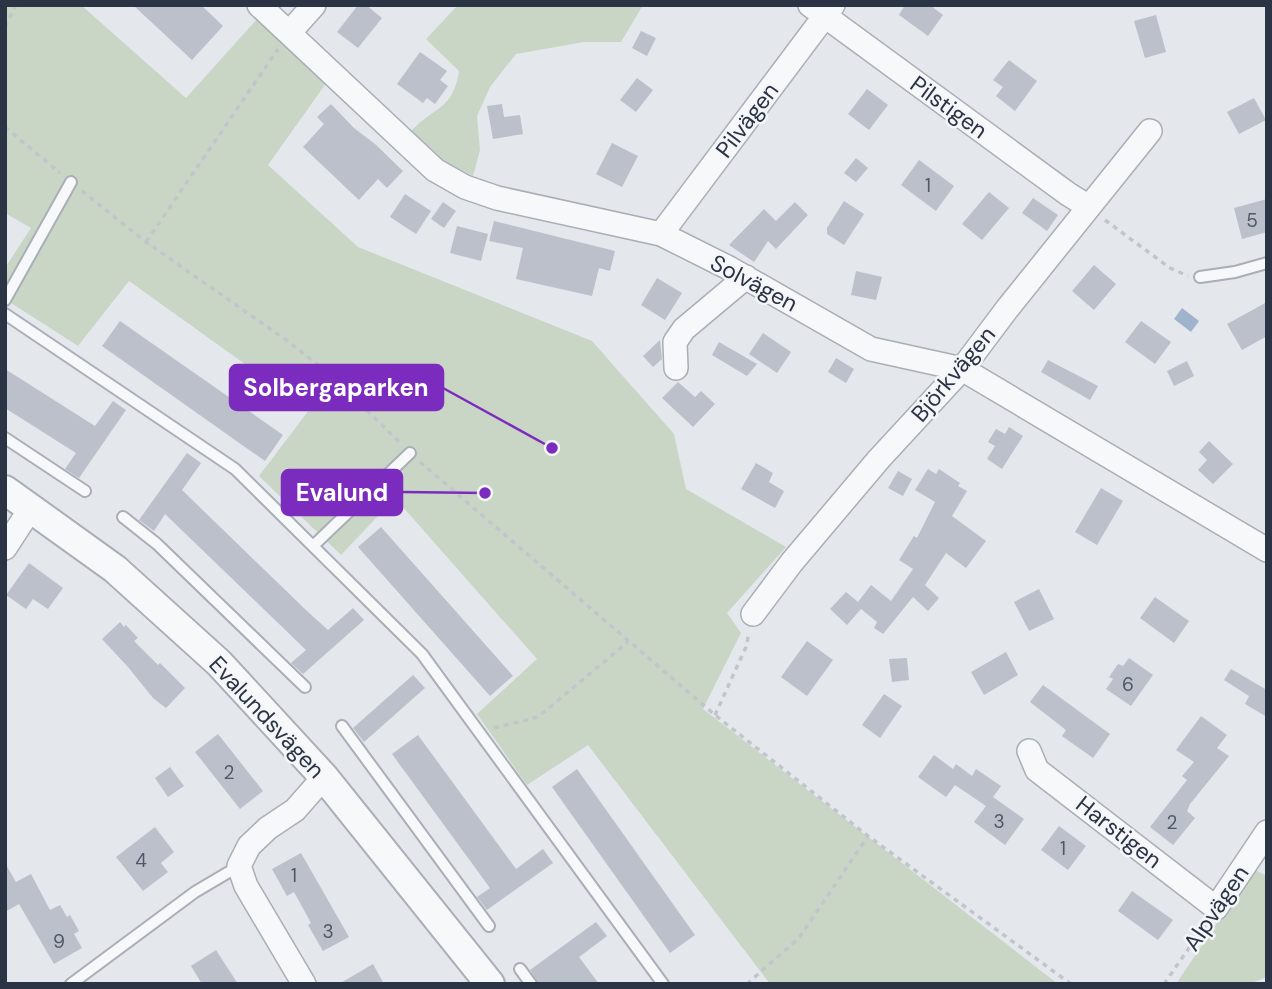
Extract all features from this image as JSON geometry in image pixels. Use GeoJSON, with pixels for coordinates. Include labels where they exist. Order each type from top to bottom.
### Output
{"type":"FeatureCollection","features":[{"type":"Feature","properties":{"kind":"street","name":"Solvägen"},"geometry":{"type":"LineString","coordinates":[[259,5],[435,170],[465,187],[497,198],[661,234],[746,277],[871,349],[962,369],[1267,550]]}},
{"type":"Feature","properties":{"kind":"street"},"geometry":{"type":"LineString","coordinates":[[289,33],[314,5]]}},
{"type":"Feature","properties":{"kind":"street","name":"Pilstigen"},"geometry":{"type":"LineString","coordinates":[[823,9],[1068,194],[1089,207]]}},
{"type":"Feature","properties":{"kind":"street","name":"Pilvägen"},"geometry":{"type":"LineString","coordinates":[[661,234],[823,9]]}},
{"type":"Feature","properties":{"kind":"street","name":"Björkvägen"},"geometry":{"type":"LineString","coordinates":[[752,614],[879,459],[962,369],[1150,131]]}},
{"type":"Feature","properties":{"kind":"street"},"geometry":{"type":"LineString","coordinates":[[676,368],[675,342],[684,329],[746,277]]}},
{"type":"Feature","properties":{"kind":"street","name":"Evalundsvägen"},"geometry":{"type":"LineString","coordinates":[[5,490],[115,569],[219,663],[324,777],[490,984]]}},
{"type":"Feature","properties":{"kind":"street"},"geometry":{"type":"LineString","coordinates":[[5,548],[31,508]]}},
{"type":"Feature","properties":{"kind":"street","name":"Harstigen"},"geometry":{"type":"LineString","coordinates":[[1029,751],[1037,769],[1216,908]]}},
{"type":"Feature","properties":{"kind":"street"},"geometry":{"type":"LineString","coordinates":[[304,984],[246,886],[239,866],[248,846],[268,828],[295,810],[324,777]]}},
{"type":"Feature","properties":{"kind":"street","name":"Alpvägen"},"geometry":{"type":"LineString","coordinates":[[1216,908],[1267,832]]}},
{"type":"Feature","properties":{"kind":"lane"},"geometry":{"type":"LineString","coordinates":[[5,300],[71,182]]}},
{"type":"Feature","properties":{"kind":"lane"},"geometry":{"type":"LineString","coordinates":[[1200,277],[1235,272],[1267,263]]}},
{"type":"Feature","properties":{"kind":"lane"},"geometry":{"type":"LineString","coordinates":[[5,314],[234,469],[422,654],[663,984]]}},
{"type":"Feature","properties":{"kind":"lane"},"geometry":{"type":"LineString","coordinates":[[5,438],[85,491]]}},
{"type":"Feature","properties":{"kind":"lane"},"geometry":{"type":"LineString","coordinates":[[313,546],[410,453]]}},
{"type":"Feature","properties":{"kind":"lane"},"geometry":{"type":"LineString","coordinates":[[123,517],[157,544],[305,687]]}},
{"type":"Feature","properties":{"kind":"lane"},"geometry":{"type":"LineString","coordinates":[[342,726],[489,926]]}},
{"type":"Feature","properties":{"kind":"lane"},"geometry":{"type":"LineString","coordinates":[[71,984],[195,892],[239,866]]}},
{"type":"Feature","properties":{"kind":"lane"},"geometry":{"type":"LineString","coordinates":[[520,969],[531,984]]}},
{"type":"Feature","properties":{"kind":"path"},"geometry":{"type":"LineString","coordinates":[[5,27],[16,5]]}},
{"type":"Feature","properties":{"kind":"path"},"geometry":{"type":"LineString","coordinates":[[146,242],[289,33]]}},
{"type":"Feature","properties":{"kind":"path"},"geometry":{"type":"LineString","coordinates":[[5,127],[146,242],[289,342],[332,377],[410,453],[715,715],[868,836],[1071,984]]}},
{"type":"Feature","properties":{"kind":"path"},"geometry":{"type":"LineString","coordinates":[[1089,207],[1170,268],[1183,275],[1200,277]]}},
{"type":"Feature","properties":{"kind":"path"},"geometry":{"type":"LineString","coordinates":[[715,715],[746,647],[752,614]]}},
{"type":"Feature","properties":{"kind":"path"},"geometry":{"type":"LineString","coordinates":[[479,732],[538,718],[628,642]]}},
{"type":"Feature","properties":{"kind":"path"},"geometry":{"type":"LineString","coordinates":[[747,984],[799,938],[868,836]]}},
{"type":"Feature","properties":{"kind":"path","name":"Alpvägen"},"geometry":{"type":"LineString","coordinates":[[1164,984],[1216,908]]}},
{"type":"Feature","properties":{"kind":"green space"},"geometry":{"type":"Polygon","coordinates":[[[5,5],[81,5],[186,98],[259,17],[327,82],[268,165],[358,247],[592,341],[674,434],[686,489],[786,547],[727,613],[741,633],[703,709],[1058,984],[770,984],[588,745],[527,785],[477,714],[537,659],[395,498],[341,555],[259,476],[309,410],[129,281],[78,346],[5,299],[5,268],[31,228],[5,213],[5,5]]]}},
{"type":"Feature","properties":{"kind":"green space"},"geometry":{"type":"Polygon","coordinates":[[[458,5],[643,5],[621,42],[584,42],[516,54],[490,87],[477,116],[480,150],[473,176],[438,158],[411,131],[448,101],[456,84],[459,71],[426,39],[458,5]]]}},
{"type":"Feature","properties":{"kind":"green space"},"geometry":{"type":"Polygon","coordinates":[[[1253,869],[1267,876],[1267,977],[1249,984],[1176,984],[1253,869]]]}},
{"type":"Feature","properties":{"kind":"water"},"geometry":{"type":"Polygon","coordinates":[[[1182,308],[1199,321],[1191,332],[1174,319],[1182,308]]]}},
{"type":"Feature","properties":{"kind":"building"},"geometry":{"type":"Polygon","coordinates":[[[133,5],[201,5],[223,26],[192,60],[133,5]]]}},
{"type":"Feature","properties":{"kind":"building"},"geometry":{"type":"Polygon","coordinates":[[[358,5],[366,5],[382,18],[358,48],[337,32],[358,5]]]}},
{"type":"Feature","properties":{"kind":"building"},"geometry":{"type":"Polygon","coordinates":[[[905,5],[930,5],[943,15],[928,36],[899,15],[905,5]]]}},
{"type":"Feature","properties":{"kind":"building"},"geometry":{"type":"Polygon","coordinates":[[[1156,15],[1166,52],[1145,58],[1134,21],[1156,15]]]}},
{"type":"Feature","properties":{"kind":"building"},"geometry":{"type":"Polygon","coordinates":[[[641,31],[656,38],[647,56],[632,48],[641,31]]]}},
{"type":"Feature","properties":{"kind":"building"},"geometry":{"type":"Polygon","coordinates":[[[420,52],[447,71],[440,80],[448,86],[435,104],[427,98],[423,103],[397,84],[420,52]]]}},
{"type":"Feature","properties":{"kind":"building"},"geometry":{"type":"Polygon","coordinates":[[[1009,60],[1037,81],[1015,111],[996,96],[1003,87],[993,80],[1009,60]]]}},
{"type":"Feature","properties":{"kind":"building"},"geometry":{"type":"Polygon","coordinates":[[[637,78],[653,90],[636,112],[620,100],[637,78]]]}},
{"type":"Feature","properties":{"kind":"building"},"geometry":{"type":"Polygon","coordinates":[[[867,89],[888,105],[869,130],[848,114],[867,89]]]}},
{"type":"Feature","properties":{"kind":"building"},"geometry":{"type":"Polygon","coordinates":[[[1254,98],[1266,120],[1239,134],[1227,112],[1254,98]]]}},
{"type":"Feature","properties":{"kind":"building"},"geometry":{"type":"Polygon","coordinates":[[[331,104],[403,171],[387,188],[378,179],[359,200],[303,147],[324,124],[317,117],[331,104]]]}},
{"type":"Feature","properties":{"kind":"building"},"geometry":{"type":"Polygon","coordinates":[[[502,104],[504,117],[520,115],[523,134],[493,139],[487,106],[502,104]]]}},
{"type":"Feature","properties":{"kind":"building"},"geometry":{"type":"Polygon","coordinates":[[[612,143],[638,156],[622,187],[596,174],[612,143]]]}},
{"type":"Feature","properties":{"kind":"building"},"geometry":{"type":"Polygon","coordinates":[[[856,158],[868,168],[856,182],[844,173],[856,158]]]}},
{"type":"Feature","properties":{"kind":"building"},"geometry":{"type":"Polygon","coordinates":[[[919,160],[954,186],[936,211],[901,185],[919,160]]]}},
{"type":"Feature","properties":{"kind":"building"},"geometry":{"type":"Polygon","coordinates":[[[989,192],[1009,208],[982,240],[962,224],[989,192]]]}},
{"type":"Feature","properties":{"kind":"building"},"geometry":{"type":"Polygon","coordinates":[[[405,194],[431,211],[416,234],[390,217],[405,194]]]}},
{"type":"Feature","properties":{"kind":"building"},"geometry":{"type":"Polygon","coordinates":[[[1033,198],[1058,215],[1047,231],[1022,213],[1033,198]]]}},
{"type":"Feature","properties":{"kind":"building"},"geometry":{"type":"Polygon","coordinates":[[[1267,199],[1267,232],[1242,239],[1234,208],[1267,199]]]}},
{"type":"Feature","properties":{"kind":"building"},"geometry":{"type":"Polygon","coordinates":[[[844,201],[864,214],[844,245],[827,234],[827,228],[844,201]]]}},
{"type":"Feature","properties":{"kind":"building"},"geometry":{"type":"Polygon","coordinates":[[[443,202],[456,211],[444,228],[431,219],[443,202]]]}},
{"type":"Feature","properties":{"kind":"building"},"geometry":{"type":"Polygon","coordinates":[[[795,202],[808,215],[776,249],[768,241],[754,262],[729,245],[764,209],[776,221],[795,202]]]}},
{"type":"Feature","properties":{"kind":"building"},"geometry":{"type":"Polygon","coordinates":[[[494,221],[615,251],[610,271],[599,268],[592,296],[516,279],[523,248],[489,241],[494,221]]]}},
{"type":"Feature","properties":{"kind":"building"},"geometry":{"type":"Polygon","coordinates":[[[457,226],[488,234],[481,261],[450,253],[457,226]]]}},
{"type":"Feature","properties":{"kind":"building"},"geometry":{"type":"Polygon","coordinates":[[[1094,265],[1116,284],[1094,310],[1072,291],[1094,265]]]}},
{"type":"Feature","properties":{"kind":"building"},"geometry":{"type":"Polygon","coordinates":[[[856,271],[882,277],[876,300],[851,295],[856,271]]]}},
{"type":"Feature","properties":{"kind":"building"},"geometry":{"type":"Polygon","coordinates":[[[657,278],[682,293],[665,320],[641,305],[657,278]]]}},
{"type":"Feature","properties":{"kind":"building"},"geometry":{"type":"Polygon","coordinates":[[[1267,302],[1267,336],[1242,350],[1227,324],[1267,302]]]}},
{"type":"Feature","properties":{"kind":"building"},"geometry":{"type":"Polygon","coordinates":[[[120,321],[283,435],[265,461],[102,346],[120,321]]]}},
{"type":"Feature","properties":{"kind":"building"},"geometry":{"type":"Polygon","coordinates":[[[1141,321],[1171,342],[1155,364],[1125,342],[1141,321]]]}},
{"type":"Feature","properties":{"kind":"building"},"geometry":{"type":"Polygon","coordinates":[[[763,333],[791,352],[777,373],[749,354],[763,333]]]}},
{"type":"Feature","properties":{"kind":"building"},"geometry":{"type":"Polygon","coordinates":[[[660,340],[662,359],[653,367],[643,356],[660,340]]]}},
{"type":"Feature","properties":{"kind":"building"},"geometry":{"type":"Polygon","coordinates":[[[719,342],[757,364],[747,376],[712,355],[719,342]]]}},
{"type":"Feature","properties":{"kind":"building"},"geometry":{"type":"Polygon","coordinates":[[[836,358],[854,369],[846,383],[828,372],[836,358]]]}},
{"type":"Feature","properties":{"kind":"building"},"geometry":{"type":"Polygon","coordinates":[[[1048,360],[1098,386],[1090,400],[1041,372],[1048,360]]]}},
{"type":"Feature","properties":{"kind":"building"},"geometry":{"type":"Polygon","coordinates":[[[1187,361],[1194,376],[1174,386],[1167,371],[1187,361]]]}},
{"type":"Feature","properties":{"kind":"building"},"geometry":{"type":"Polygon","coordinates":[[[5,369],[95,426],[113,401],[126,410],[79,478],[65,469],[76,453],[5,408],[5,369]]]}},
{"type":"Feature","properties":{"kind":"building"},"geometry":{"type":"Polygon","coordinates":[[[678,382],[695,397],[701,391],[715,404],[693,427],[662,398],[678,382]]]}},
{"type":"Feature","properties":{"kind":"building"},"geometry":{"type":"Polygon","coordinates":[[[1009,427],[1023,436],[1002,469],[987,459],[995,446],[988,442],[996,429],[1005,434],[1009,427]]]}},
{"type":"Feature","properties":{"kind":"building"},"geometry":{"type":"Polygon","coordinates":[[[1209,441],[1233,464],[1213,484],[1198,470],[1207,460],[1199,452],[1209,441]]]}},
{"type":"Feature","properties":{"kind":"building"},"geometry":{"type":"Polygon","coordinates":[[[187,453],[201,463],[182,490],[307,611],[328,630],[353,608],[364,620],[303,674],[291,663],[306,650],[165,514],[154,531],[139,520],[187,453]]]}},
{"type":"Feature","properties":{"kind":"building"},"geometry":{"type":"Polygon","coordinates":[[[756,463],[773,473],[769,482],[784,491],[775,508],[741,489],[756,463]]]}},
{"type":"Feature","properties":{"kind":"building"},"geometry":{"type":"Polygon","coordinates":[[[928,469],[936,474],[939,469],[967,491],[952,516],[986,541],[966,568],[946,553],[925,585],[939,598],[928,611],[913,597],[883,634],[874,628],[877,622],[861,609],[847,625],[830,609],[846,592],[858,602],[871,585],[891,601],[913,569],[899,560],[914,536],[917,538],[935,502],[915,490],[928,469]]]}},
{"type":"Feature","properties":{"kind":"building"},"geometry":{"type":"Polygon","coordinates":[[[898,471],[912,479],[903,496],[888,488],[898,471]]]}},
{"type":"Feature","properties":{"kind":"building"},"geometry":{"type":"Polygon","coordinates":[[[1101,488],[1123,501],[1097,545],[1075,532],[1101,488]]]}},
{"type":"Feature","properties":{"kind":"building"},"geometry":{"type":"Polygon","coordinates":[[[381,527],[513,676],[490,696],[358,547],[381,527]]]}},
{"type":"Feature","properties":{"kind":"building"},"geometry":{"type":"Polygon","coordinates":[[[29,563],[63,588],[48,609],[33,599],[26,609],[6,595],[29,563]]]}},
{"type":"Feature","properties":{"kind":"building"},"geometry":{"type":"Polygon","coordinates":[[[1039,589],[1054,619],[1029,631],[1014,602],[1039,589]]]}},
{"type":"Feature","properties":{"kind":"building"},"geometry":{"type":"Polygon","coordinates":[[[1155,597],[1189,621],[1174,643],[1140,618],[1155,597]]]}},
{"type":"Feature","properties":{"kind":"building"},"geometry":{"type":"Polygon","coordinates":[[[120,622],[138,638],[134,641],[185,688],[166,708],[153,698],[102,639],[120,622]]]}},
{"type":"Feature","properties":{"kind":"building"},"geometry":{"type":"Polygon","coordinates":[[[807,641],[833,660],[807,696],[781,677],[807,641]]]}},
{"type":"Feature","properties":{"kind":"building"},"geometry":{"type":"Polygon","coordinates":[[[1006,652],[1018,675],[984,695],[971,672],[1006,652]]]}},
{"type":"Feature","properties":{"kind":"building"},"geometry":{"type":"Polygon","coordinates":[[[907,658],[909,680],[892,682],[889,659],[907,658]]]}},
{"type":"Feature","properties":{"kind":"building"},"geometry":{"type":"Polygon","coordinates":[[[1129,658],[1153,675],[1131,706],[1106,689],[1113,679],[1109,677],[1118,664],[1123,666],[1129,658]]]}},
{"type":"Feature","properties":{"kind":"building"},"geometry":{"type":"Polygon","coordinates":[[[1231,669],[1267,690],[1267,717],[1245,704],[1249,696],[1224,680],[1231,669]]]}},
{"type":"Feature","properties":{"kind":"building"},"geometry":{"type":"Polygon","coordinates":[[[413,675],[425,688],[364,742],[353,728],[413,675]]]}},
{"type":"Feature","properties":{"kind":"building"},"geometry":{"type":"Polygon","coordinates":[[[1043,685],[1110,734],[1093,758],[1062,736],[1066,730],[1030,702],[1043,685]]]}},
{"type":"Feature","properties":{"kind":"building"},"geometry":{"type":"Polygon","coordinates":[[[884,694],[902,706],[880,738],[862,725],[884,694]]]}},
{"type":"Feature","properties":{"kind":"building"},"geometry":{"type":"Polygon","coordinates":[[[1201,716],[1227,735],[1217,748],[1229,756],[1190,804],[1187,811],[1195,818],[1173,845],[1150,827],[1187,780],[1182,776],[1194,762],[1176,750],[1201,716]]]}},
{"type":"Feature","properties":{"kind":"building"},"geometry":{"type":"Polygon","coordinates":[[[218,734],[263,791],[240,809],[195,752],[218,734]]]}},
{"type":"Feature","properties":{"kind":"building"},"geometry":{"type":"Polygon","coordinates":[[[418,735],[516,869],[543,849],[553,863],[487,910],[477,897],[490,888],[392,754],[418,735]]]}},
{"type":"Feature","properties":{"kind":"building"},"geometry":{"type":"Polygon","coordinates":[[[934,755],[953,769],[956,764],[972,776],[976,769],[1001,786],[993,797],[1024,819],[1005,845],[974,822],[986,806],[955,785],[946,797],[918,777],[934,755]]]}},
{"type":"Feature","properties":{"kind":"building"},"geometry":{"type":"Polygon","coordinates":[[[170,767],[184,786],[168,797],[155,778],[170,767]]]}},
{"type":"Feature","properties":{"kind":"building"},"geometry":{"type":"Polygon","coordinates":[[[577,769],[695,935],[670,953],[552,787],[577,769]]]}},
{"type":"Feature","properties":{"kind":"building"},"geometry":{"type":"Polygon","coordinates":[[[1059,826],[1086,846],[1068,870],[1041,850],[1059,826]]]}},
{"type":"Feature","properties":{"kind":"building"},"geometry":{"type":"Polygon","coordinates":[[[155,827],[174,852],[161,863],[168,872],[143,891],[116,857],[155,827]]]}},
{"type":"Feature","properties":{"kind":"building"},"geometry":{"type":"Polygon","coordinates":[[[301,853],[349,937],[323,951],[294,892],[287,896],[272,869],[301,853]]]}},
{"type":"Feature","properties":{"kind":"building"},"geometry":{"type":"Polygon","coordinates":[[[5,863],[16,882],[31,874],[50,910],[60,905],[67,917],[70,915],[79,931],[74,934],[82,948],[54,964],[19,904],[5,912],[5,863]]]}},
{"type":"Feature","properties":{"kind":"building"},"geometry":{"type":"Polygon","coordinates":[[[1132,891],[1173,920],[1158,940],[1118,911],[1132,891]]]}},
{"type":"Feature","properties":{"kind":"building"},"geometry":{"type":"Polygon","coordinates":[[[596,922],[607,936],[579,957],[599,984],[539,984],[530,970],[596,922]]]}},
{"type":"Feature","properties":{"kind":"building"},"geometry":{"type":"Polygon","coordinates":[[[216,950],[238,984],[202,984],[191,966],[216,950]]]}},
{"type":"Feature","properties":{"kind":"building"},"geometry":{"type":"Polygon","coordinates":[[[373,964],[384,984],[339,984],[373,964]]]}},
{"type":"Feature","properties":{"kind":"place","name":"Solbergaparken"},"geometry":{"type":"Point","coordinates":[552,448]}},
{"type":"Feature","properties":{"kind":"place","name":"Evalund"},"geometry":{"type":"Point","coordinates":[485,493]}}]}
